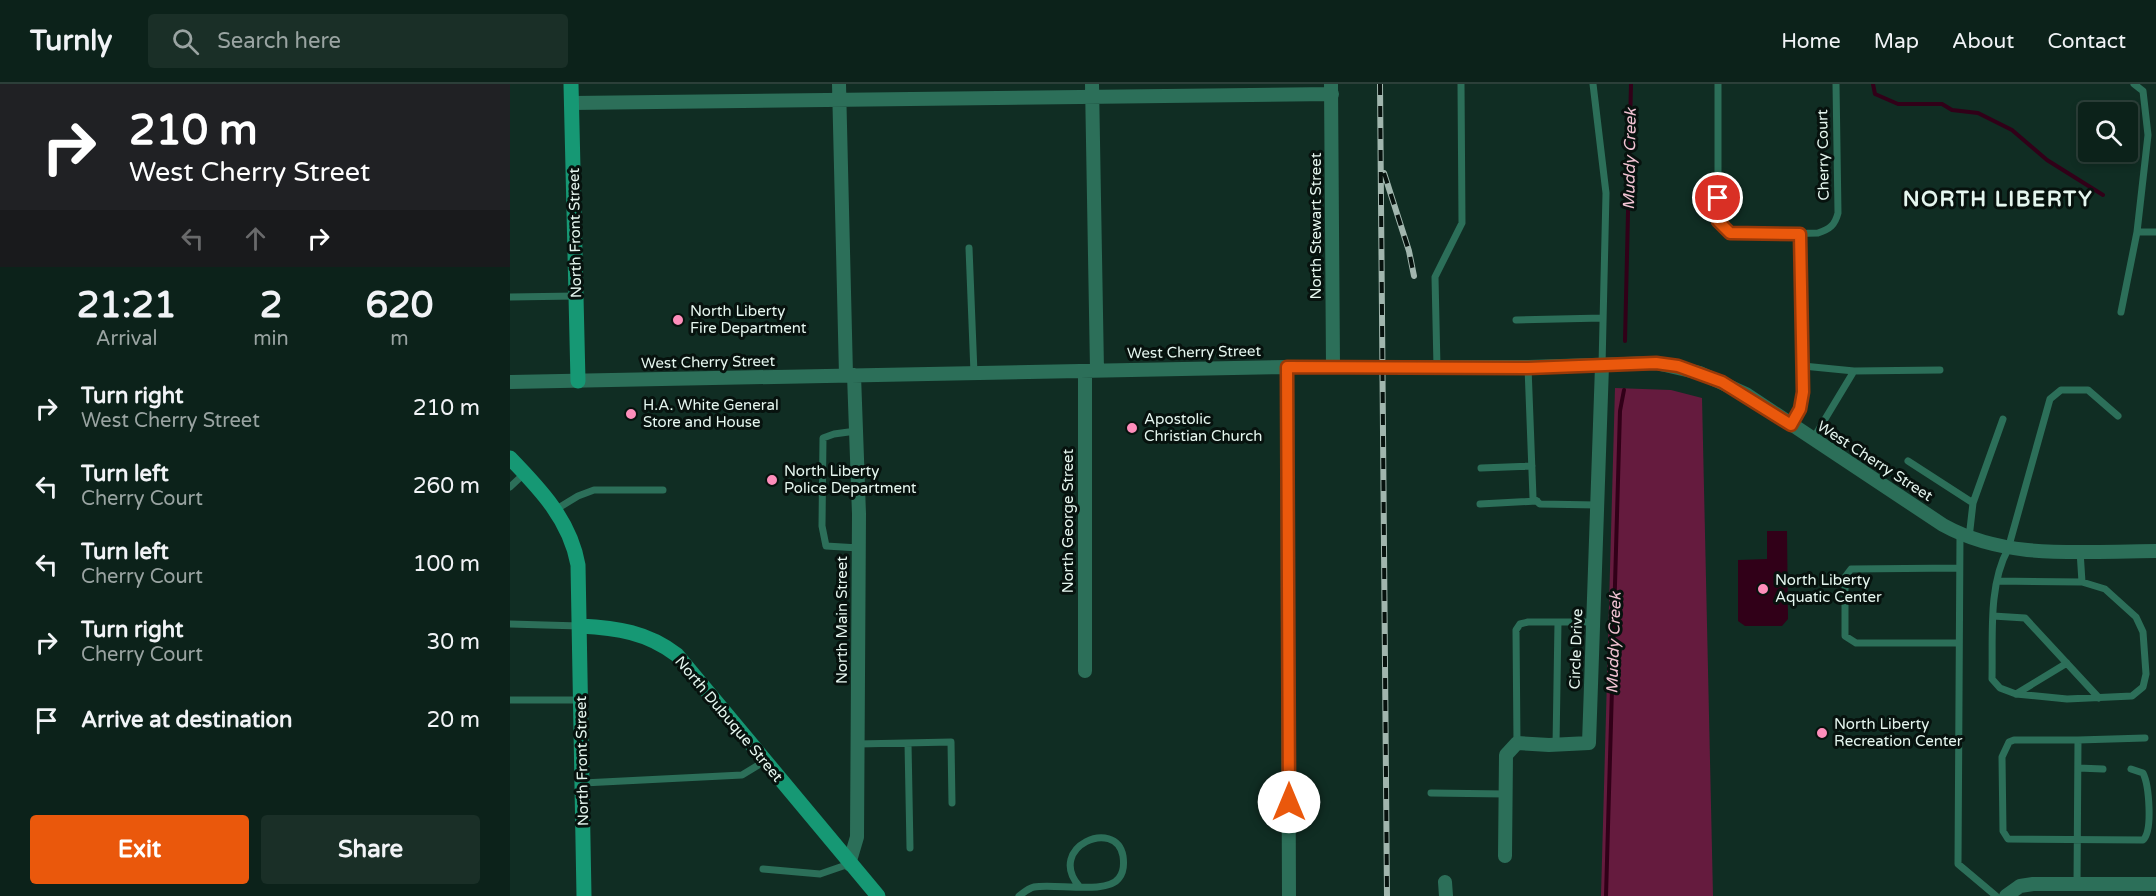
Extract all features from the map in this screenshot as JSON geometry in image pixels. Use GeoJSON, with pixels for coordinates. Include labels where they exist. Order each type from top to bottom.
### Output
{"type":"FeatureCollection","features":[{"type":"Feature","properties":{"kind":"main road","name":"North Front Street"},"geometry":{"type":"LineString","coordinates":[[572,84],[578,381]]}},
{"type":"Feature","properties":{"kind":"main road"},"geometry":{"type":"LineString","coordinates":[[510,458],[555,510],[572,537],[576,552],[580,626]]}},
{"type":"Feature","properties":{"kind":"main road","name":"North Front Street"},"geometry":{"type":"LineString","coordinates":[[580,626],[584,896]]}},
{"type":"Feature","properties":{"kind":"main road","name":"North Dubuque Street"},"geometry":{"type":"LineString","coordinates":[[580,626],[626,630],[662,644],[690,669],[849,864],[878,896]]}},
{"type":"Feature","properties":{"kind":"street","name":"North Main Street"},"geometry":{"type":"LineString","coordinates":[[838,84],[850,375],[856,431],[859,548],[858,837],[849,864]]}},
{"type":"Feature","properties":{"kind":"street"},"geometry":{"type":"LineString","coordinates":[[572,104],[839,100],[1092,91],[1331,89]]}},
{"type":"Feature","properties":{"kind":"street","name":"North Stewart Street"},"geometry":{"type":"LineString","coordinates":[[1331,89],[1333,367]]}},
{"type":"Feature","properties":{"kind":"street","name":"North George Street"},"geometry":{"type":"LineString","coordinates":[[1085,671],[1091,371],[1092,91]]}},
{"type":"Feature","properties":{"kind":"street","name":"West Cherry Street"},"geometry":{"type":"LineString","coordinates":[[510,382],[1287,367],[1528,368],[1656,363],[1700,373],[1746,394],[1813,440],[1964,536],[2008,549],[2156,551]]}},
{"type":"Feature","properties":{"kind":"street","name":"Circle Drive"},"geometry":{"type":"LineString","coordinates":[[1516,743],[1556,745],[1589,743],[1602,366]]}},
{"type":"Feature","properties":{"kind":"street"},"geometry":{"type":"LineString","coordinates":[[1287,367],[1289,896]]}},
{"type":"Feature","properties":{"kind":"street"},"geometry":{"type":"LineString","coordinates":[[1504,856],[1506,755],[1516,743]]}},
{"type":"Feature","properties":{"kind":"street"},"geometry":{"type":"LineString","coordinates":[[1445,882],[1446,896]]}},
{"type":"Feature","properties":{"kind":"street"},"geometry":{"type":"LineString","coordinates":[[2006,896],[2020,886],[2033,884],[2077,884],[2095,890],[2156,884]]}},
{"type":"Feature","properties":{"kind":"lane"},"geometry":{"type":"LineString","coordinates":[[1437,367],[1435,277],[1462,223],[1461,84]]}},
{"type":"Feature","properties":{"kind":"lane"},"geometry":{"type":"LineString","coordinates":[[1593,84],[1606,193],[1602,366]]}},
{"type":"Feature","properties":{"kind":"lane","name":"Cherry Court"},"geometry":{"type":"LineString","coordinates":[[1718,84],[1718,221],[1730,233],[1739,235],[1800,234],[1828,230],[1835,223],[1838,213],[1836,84]]}},
{"type":"Feature","properties":{"kind":"lane"},"geometry":{"type":"LineString","coordinates":[[2121,312],[2137,232],[2148,135],[2143,91],[2134,84]]}},
{"type":"Feature","properties":{"kind":"lane"},"geometry":{"type":"LineString","coordinates":[[2137,232],[2156,232]]}},
{"type":"Feature","properties":{"kind":"lane"},"geometry":{"type":"LineString","coordinates":[[1791,425],[1800,409],[1803,392],[1800,234]]}},
{"type":"Feature","properties":{"kind":"lane"},"geometry":{"type":"LineString","coordinates":[[969,248],[974,373]]}},
{"type":"Feature","properties":{"kind":"lane"},"geometry":{"type":"LineString","coordinates":[[510,297],[576,296]]}},
{"type":"Feature","properties":{"kind":"lane"},"geometry":{"type":"LineString","coordinates":[[1516,320],[1603,318]]}},
{"type":"Feature","properties":{"kind":"lane"},"geometry":{"type":"LineString","coordinates":[[1803,366],[1854,371],[1940,370]]}},
{"type":"Feature","properties":{"kind":"lane"},"geometry":{"type":"LineString","coordinates":[[1528,368],[1533,498],[1540,504],[1597,505]]}},
{"type":"Feature","properties":{"kind":"lane"},"geometry":{"type":"LineString","coordinates":[[1813,440],[1854,371]]}},
{"type":"Feature","properties":{"kind":"lane"},"geometry":{"type":"LineString","coordinates":[[1997,581],[2082,582],[2105,589],[2136,617],[2144,632],[2146,674],[2143,687],[2132,696],[2067,699],[2016,694],[2000,688],[1992,679],[1993,616],[1997,581],[1999,566],[2008,549],[2050,399],[2061,390],[2088,390],[2118,416]]}},
{"type":"Feature","properties":{"kind":"lane"},"geometry":{"type":"LineString","coordinates":[[1996,896],[1958,864],[1959,568],[1964,536],[1973,503],[2003,419]]}},
{"type":"Feature","properties":{"kind":"lane"},"geometry":{"type":"LineString","coordinates":[[856,431],[823,438],[822,526],[826,546],[859,548]]}},
{"type":"Feature","properties":{"kind":"lane"},"geometry":{"type":"LineString","coordinates":[[1908,462],[1973,503]]}},
{"type":"Feature","properties":{"kind":"lane"},"geometry":{"type":"LineString","coordinates":[[1480,468],[1532,466]]}},
{"type":"Feature","properties":{"kind":"lane"},"geometry":{"type":"LineString","coordinates":[[510,487],[525,473]]}},
{"type":"Feature","properties":{"kind":"lane"},"geometry":{"type":"LineString","coordinates":[[555,510],[578,496],[594,490],[663,490]]}},
{"type":"Feature","properties":{"kind":"lane"},"geometry":{"type":"LineString","coordinates":[[1480,504],[1537,501]]}},
{"type":"Feature","properties":{"kind":"lane"},"geometry":{"type":"LineString","coordinates":[[2080,551],[2082,582]]}},
{"type":"Feature","properties":{"kind":"lane"},"geometry":{"type":"LineString","coordinates":[[1959,568],[1851,569],[1845,577],[1845,636],[1856,643],[1959,643]]}},
{"type":"Feature","properties":{"kind":"lane"},"geometry":{"type":"LineString","coordinates":[[1993,616],[2025,618],[2099,698]]}},
{"type":"Feature","properties":{"kind":"lane"},"geometry":{"type":"LineString","coordinates":[[1516,743],[1516,630],[1520,624],[1528,622],[1593,622]]}},
{"type":"Feature","properties":{"kind":"lane"},"geometry":{"type":"LineString","coordinates":[[1556,745],[1558,622]]}},
{"type":"Feature","properties":{"kind":"lane"},"geometry":{"type":"LineString","coordinates":[[510,624],[580,626]]}},
{"type":"Feature","properties":{"kind":"lane"},"geometry":{"type":"LineString","coordinates":[[2016,694],[2067,663]]}},
{"type":"Feature","properties":{"kind":"lane"},"geometry":{"type":"LineString","coordinates":[[510,700],[581,700]]}},
{"type":"Feature","properties":{"kind":"lane"},"geometry":{"type":"LineString","coordinates":[[2131,769],[2143,773],[2148,781],[2149,830],[2147,837],[2138,841],[2016,841],[2005,837],[2002,757],[2009,742],[2014,740],[2145,738]]}},
{"type":"Feature","properties":{"kind":"lane"},"geometry":{"type":"LineString","coordinates":[[2077,884],[2078,740]]}},
{"type":"Feature","properties":{"kind":"lane"},"geometry":{"type":"LineString","coordinates":[[858,744],[951,742],[952,803]]}},
{"type":"Feature","properties":{"kind":"lane"},"geometry":{"type":"LineString","coordinates":[[908,743],[910,848]]}},
{"type":"Feature","properties":{"kind":"lane"},"geometry":{"type":"LineString","coordinates":[[582,783],[742,775],[765,761]]}},
{"type":"Feature","properties":{"kind":"lane"},"geometry":{"type":"LineString","coordinates":[[2078,768],[2103,769]]}},
{"type":"Feature","properties":{"kind":"lane"},"geometry":{"type":"LineString","coordinates":[[1431,793],[1506,794]]}},
{"type":"Feature","properties":{"kind":"lane"},"geometry":{"type":"LineString","coordinates":[[1019,896],[1033,887],[1080,886],[1110,885],[1119,878],[1124,868],[1123,854],[1116,843],[1106,837],[1091,838],[1079,846],[1072,855],[1070,866],[1073,879],[1080,886]]}},
{"type":"Feature","properties":{"kind":"lane"},"geometry":{"type":"LineString","coordinates":[[763,869],[820,874],[849,864]]}},
{"type":"Feature","properties":{"kind":"shaded area"},"geometry":{"type":"Polygon","coordinates":[[[1615,388],[1671,390],[1702,398],[1713,896],[1601,896],[1615,388]]]}},
{"type":"Feature","properties":{"kind":"shaded area","name":"North Liberty Aquatic Center"},"geometry":{"type":"Polygon","coordinates":[[[1767,531],[1787,531],[1788,619],[1782,626],[1745,626],[1738,621],[1738,560],[1767,559],[1767,531]]]}},
{"type":"Feature","properties":{"kind":"waterway","name":"Muddy Creek"},"geometry":{"type":"LineString","coordinates":[[1625,341],[1631,84]]}},
{"type":"Feature","properties":{"kind":"waterway"},"geometry":{"type":"LineString","coordinates":[[1873,84],[1875,94],[1898,104],[1942,104],[1952,110],[1978,113],[2012,130],[2047,160],[2103,195]]}},
{"type":"Feature","properties":{"kind":"waterway","name":"Muddy Creek"},"geometry":{"type":"LineString","coordinates":[[1606,896],[1620,411],[1624,390]]}},
{"type":"Feature","properties":{"kind":"railway"},"geometry":{"type":"LineString","coordinates":[[1380,84],[1387,896]]}},
{"type":"Feature","properties":{"kind":"railway"},"geometry":{"type":"LineString","coordinates":[[1384,173],[1409,251],[1414,276]]}},
{"type":"Feature","properties":{"kind":"place","name":"North Liberty Fire Department"},"geometry":{"type":"Point","coordinates":[678,320]}},
{"type":"Feature","properties":{"kind":"place","name":"H.A. White General Store and House"},"geometry":{"type":"Point","coordinates":[631,414]}},
{"type":"Feature","properties":{"kind":"place","name":"Apostolic Christian Church"},"geometry":{"type":"Point","coordinates":[1132,428]}},
{"type":"Feature","properties":{"kind":"place","name":"North Liberty Police Department"},"geometry":{"type":"Point","coordinates":[772,480]}},
{"type":"Feature","properties":{"kind":"place","name":"North Liberty Aquatic Center"},"geometry":{"type":"Point","coordinates":[1763,589]}},
{"type":"Feature","properties":{"kind":"place","name":"North Liberty Recreation Center"},"geometry":{"type":"Point","coordinates":[1822,733]}},
{"type":"Feature","properties":{"kind":"district","name":"NORTH LIBERTY"},"geometry":{"type":"Point","coordinates":[1998,199]}},
{"type":"Feature","properties":{"kind":"route"},"geometry":{"type":"LineString","coordinates":[[1289,802],[1287,367],[1528,368],[1656,363],[1678,366],[1722,382],[1746,394],[1791,425],[1800,409],[1803,392],[1800,234],[1739,235],[1730,233],[1718,221],[1718,198]]}}]}
